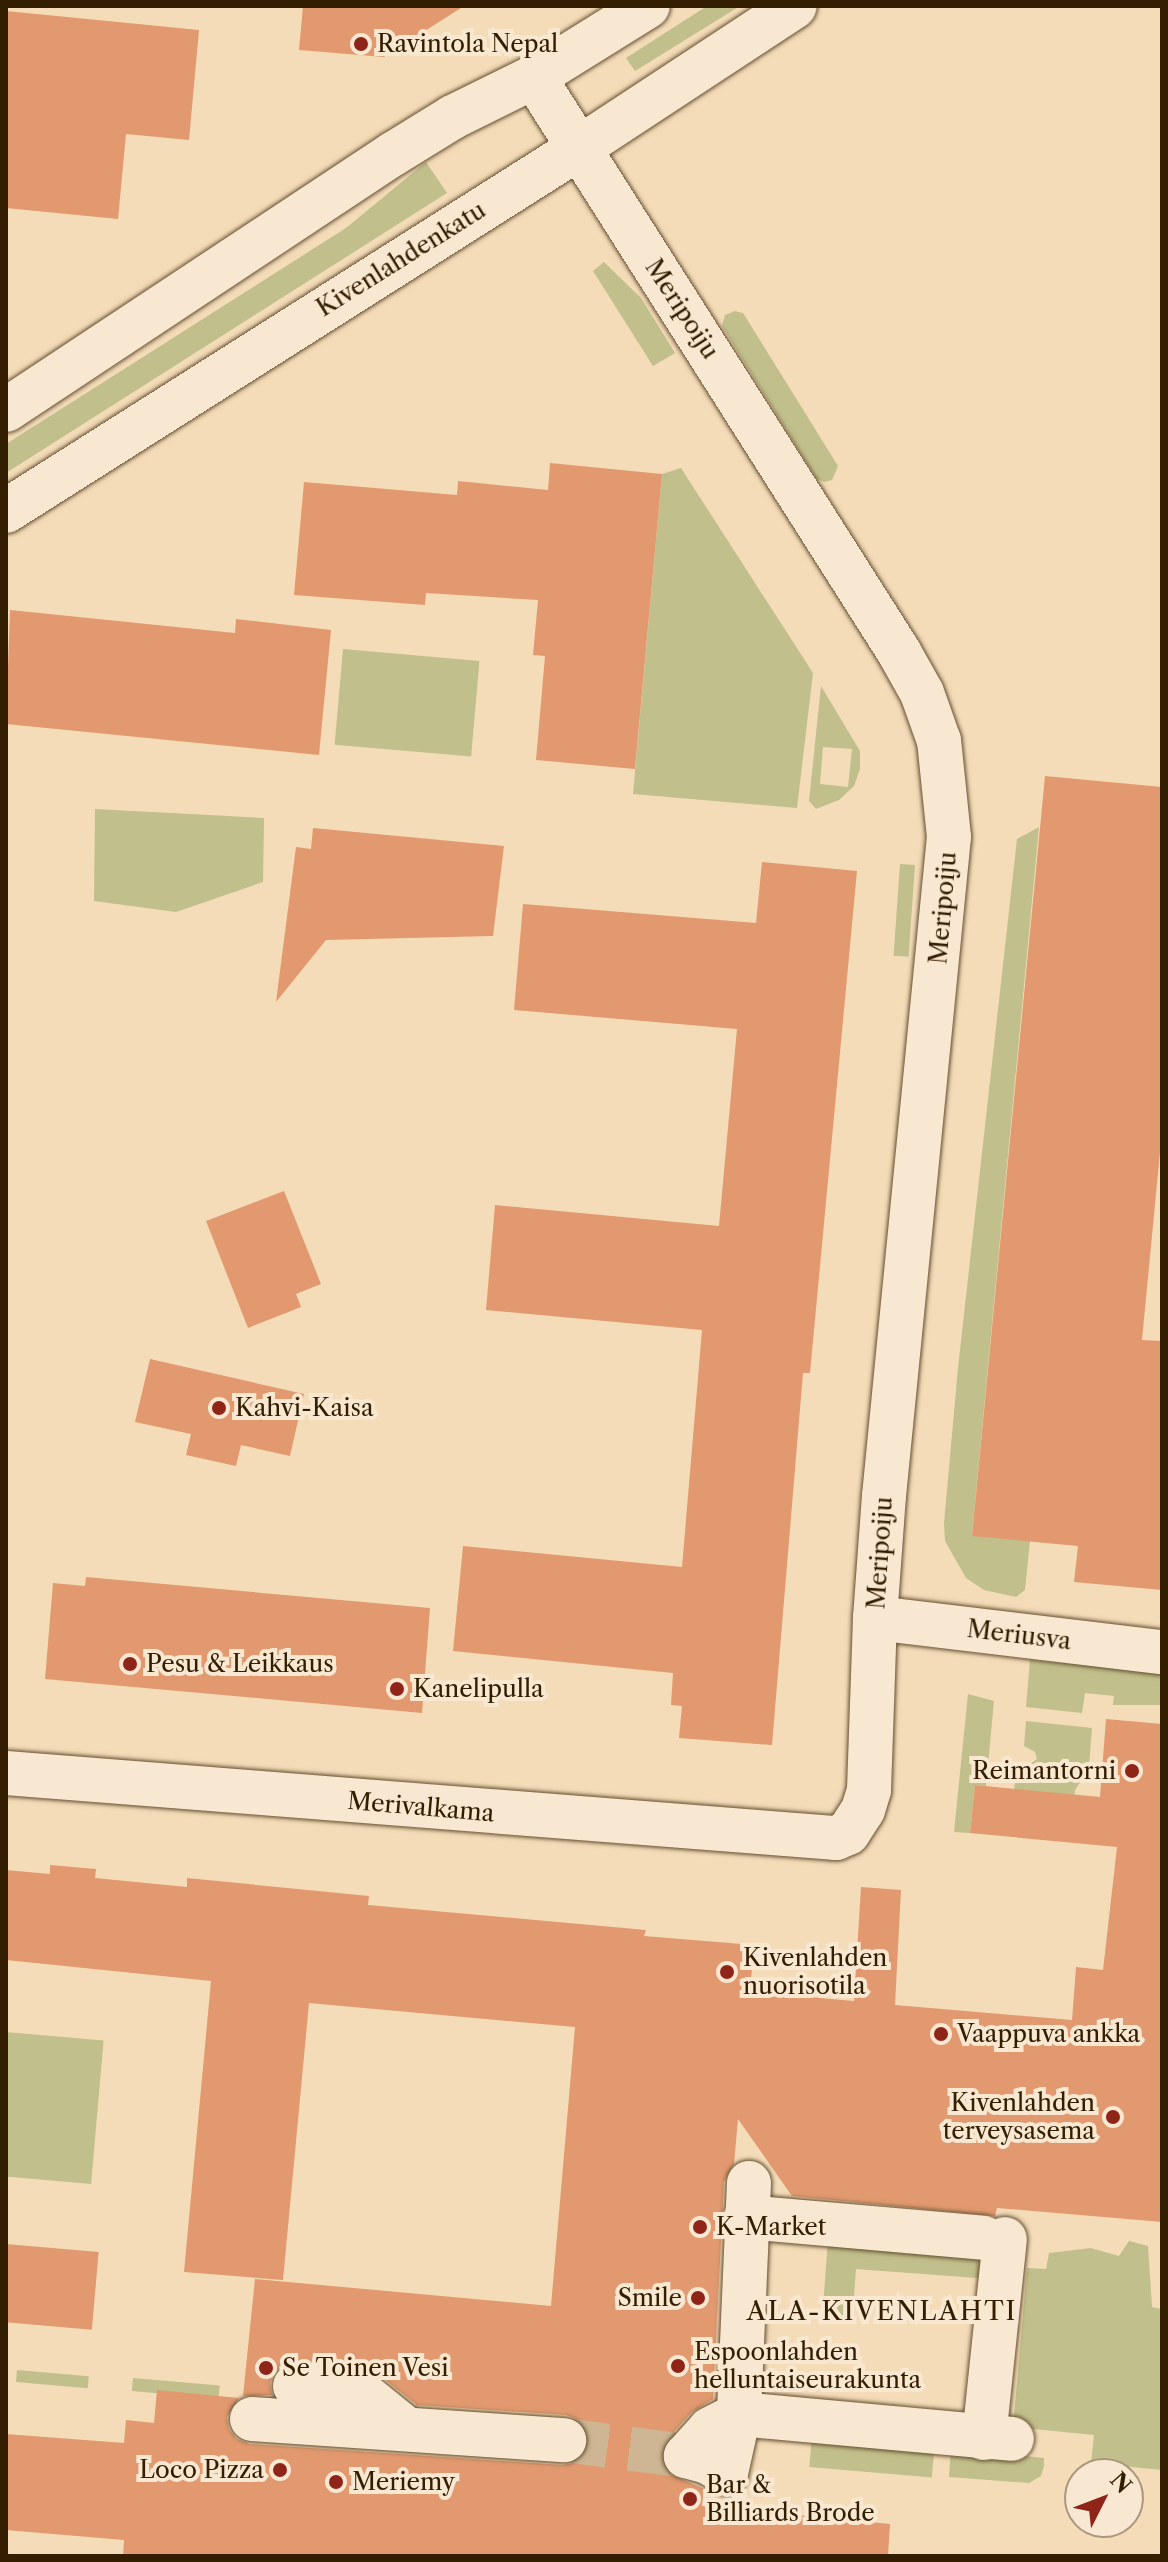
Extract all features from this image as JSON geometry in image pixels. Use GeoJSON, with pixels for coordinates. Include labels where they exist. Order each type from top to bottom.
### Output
{"type":"FeatureCollection","features":[{"type":"Feature","properties":{"kind":"street"},"geometry":{"type":"LineString","coordinates":[[6,410],[393,154],[453,117],[534,77],[648,6]]}},
{"type":"Feature","properties":{"kind":"street","name":"Kivenlahdenkatu"},"geometry":{"type":"LineString","coordinates":[[6,511],[579,148],[795,6]]}},
{"type":"Feature","properties":{"kind":"street","name":"Meripoiju"},"geometry":{"type":"LineString","coordinates":[[534,77],[899,652],[922,693],[939,741],[948,852],[905,1277],[875,1618],[869,1790],[857,1822],[848,1833],[836,1838]]}},
{"type":"Feature","properties":{"kind":"street","name":"Meriusva"},"geometry":{"type":"LineString","coordinates":[[875,1618],[1162,1652]]}},
{"type":"Feature","properties":{"kind":"street","name":"Merivalkama"},"geometry":{"type":"LineString","coordinates":[[6,1773],[836,1838]]}},
{"type":"Feature","properties":{"kind":"street"},"geometry":{"type":"LineString","coordinates":[[739,2414],[726,2473],[708,2462],[686,2456],[710,2429],[739,2414],[998,2438],[995,2238],[748,2200],[739,2414]]}},
{"type":"Feature","properties":{"kind":"street"},"geometry":{"type":"LineString","coordinates":[[295,2386],[362,2393],[404,2427]]}},
{"type":"Feature","properties":{"kind":"street"},"geometry":{"type":"LineString","coordinates":[[252,2419],[564,2440]]}},
{"type":"Feature","properties":{"kind":"shaded area"},"geometry":{"type":"Polygon","coordinates":[[[707,6],[740,6],[635,71],[626,58],[707,6]]]}},
{"type":"Feature","properties":{"kind":"shaded area"},"geometry":{"type":"Polygon","coordinates":[[[426,162],[447,193],[6,473],[6,444],[346,228],[426,162]]]}},
{"type":"Feature","properties":{"kind":"shaded area"},"geometry":{"type":"Polygon","coordinates":[[[604,262],[641,298],[675,353],[653,366],[593,271],[604,262]]]}},
{"type":"Feature","properties":{"kind":"shaded area"},"geometry":{"type":"Polygon","coordinates":[[[735,311],[743,313],[838,466],[832,480],[824,482],[817,479],[722,326],[725,315],[735,311]]]}},
{"type":"Feature","properties":{"kind":"shaded area"},"geometry":{"type":"Polygon","coordinates":[[[681,468],[813,673],[797,808],[633,794],[662,474],[681,468]]]}},
{"type":"Feature","properties":{"kind":"shaded area"},"geometry":{"type":"Polygon","coordinates":[[[343,649],[479,661],[471,757],[335,745],[343,649]]]}},
{"type":"Feature","properties":{"kind":"shaded area"},"geometry":{"type":"Polygon","coordinates":[[[821,686],[860,751],[860,769],[854,786],[839,800],[816,809],[809,801],[821,686]],[[823,747],[820,784],[848,787],[852,749],[823,747]]]}},
{"type":"Feature","properties":{"kind":"shaded area"},"geometry":{"type":"Polygon","coordinates":[[[95,809],[264,818],[263,882],[176,912],[94,901],[95,809]]]}},
{"type":"Feature","properties":{"kind":"shaded area"},"geometry":{"type":"Polygon","coordinates":[[[1039,827],[972,1535],[1030,1541],[1025,1590],[1016,1597],[984,1590],[966,1578],[945,1541],[944,1523],[958,1368],[1017,839],[1039,827]]]}},
{"type":"Feature","properties":{"kind":"shaded area"},"geometry":{"type":"Polygon","coordinates":[[[900,864],[915,865],[909,957],[894,956],[900,864]]]}},
{"type":"Feature","properties":{"kind":"shaded area"},"geometry":{"type":"Polygon","coordinates":[[[1030,1660],[1162,1672],[1162,1705],[1113,1705],[1114,1696],[1085,1693],[1082,1713],[1026,1707],[1030,1660]]]}},
{"type":"Feature","properties":{"kind":"shaded area"},"geometry":{"type":"Polygon","coordinates":[[[968,1694],[994,1701],[986,1786],[975,1785],[970,1833],[954,1832],[968,1694]]]}},
{"type":"Feature","properties":{"kind":"shaded area"},"geometry":{"type":"Polygon","coordinates":[[[1026,1721],[1092,1728],[1088,1779],[1083,1778],[1075,1790],[1073,1808],[1012,1809],[1015,1780],[1020,1781],[1022,1770],[1037,1759],[1035,1752],[1024,1746],[1026,1721]]]}},
{"type":"Feature","properties":{"kind":"shaded area"},"geometry":{"type":"Polygon","coordinates":[[[6,2032],[104,2041],[91,2184],[6,2177],[6,2032]]]}},
{"type":"Feature","properties":{"kind":"shaded area"},"geometry":{"type":"Polygon","coordinates":[[[828,2239],[992,2251],[990,2279],[856,2269],[852,2323],[822,2321],[828,2239]]]}},
{"type":"Feature","properties":{"kind":"shaded area"},"geometry":{"type":"Polygon","coordinates":[[[1129,2241],[1148,2246],[1152,2307],[1162,2309],[1162,2470],[1144,2468],[1144,2458],[1092,2458],[1094,2435],[1013,2427],[1027,2268],[1046,2269],[1049,2253],[1091,2248],[1119,2256],[1129,2241]]]}},
{"type":"Feature","properties":{"kind":"shaded area"},"geometry":{"type":"Polygon","coordinates":[[[17,2370],[89,2376],[88,2388],[16,2382],[17,2370]]]}},
{"type":"Feature","properties":{"kind":"shaded area"},"geometry":{"type":"Polygon","coordinates":[[[133,2378],[220,2386],[219,2399],[132,2391],[133,2378]]]}},
{"type":"Feature","properties":{"kind":"shaded area"},"geometry":{"type":"Polygon","coordinates":[[[812,2436],[935,2447],[932,2478],[809,2467],[812,2436]]]}},
{"type":"Feature","properties":{"kind":"shaded area"},"geometry":{"type":"Polygon","coordinates":[[[951,2448],[1044,2458],[1044,2466],[1041,2476],[1029,2483],[949,2477],[951,2448]]]}},
{"type":"Feature","properties":{"kind":"building"},"geometry":{"type":"Polygon","coordinates":[[[303,6],[464,6],[384,57],[299,50],[303,6]]]}},
{"type":"Feature","properties":{"kind":"building"},"geometry":{"type":"Polygon","coordinates":[[[6,11],[199,30],[189,140],[126,134],[118,219],[6,208],[6,11]]]}},
{"type":"Feature","properties":{"kind":"building"},"geometry":{"type":"Polygon","coordinates":[[[550,463],[662,474],[635,769],[536,760],[545,656],[533,655],[538,600],[426,593],[425,605],[294,595],[304,482],[457,495],[458,481],[548,490],[550,463]]]}},
{"type":"Feature","properties":{"kind":"building"},"geometry":{"type":"Polygon","coordinates":[[[10,610],[235,633],[236,619],[331,630],[319,755],[6,724],[10,610]]]}},
{"type":"Feature","properties":{"kind":"building"},"geometry":{"type":"Polygon","coordinates":[[[1045,776],[1162,787],[1162,1131],[1142,1340],[1162,1341],[1162,1590],[1074,1582],[1078,1546],[972,1536],[1045,776]]]}},
{"type":"Feature","properties":{"kind":"building"},"geometry":{"type":"Polygon","coordinates":[[[313,828],[504,846],[493,936],[326,940],[276,1002],[296,847],[311,849],[313,828]]]}},
{"type":"Feature","properties":{"kind":"building"},"geometry":{"type":"Polygon","coordinates":[[[762,862],[857,871],[810,1373],[803,1373],[772,1745],[679,1738],[682,1706],[671,1705],[673,1673],[453,1651],[463,1546],[682,1567],[702,1330],[486,1310],[495,1205],[719,1226],[737,1029],[514,1010],[523,904],[756,923],[762,862]]]}},
{"type":"Feature","properties":{"kind":"building"},"geometry":{"type":"Polygon","coordinates":[[[284,1191],[321,1284],[296,1294],[301,1307],[248,1328],[206,1221],[284,1191]]]}},
{"type":"Feature","properties":{"kind":"building","name":"Kahvi-Kaisa"},"geometry":{"type":"Polygon","coordinates":[[[150,1359],[304,1394],[290,1456],[241,1445],[236,1466],[186,1455],[191,1434],[135,1422],[150,1359]]]}},
{"type":"Feature","properties":{"kind":"building"},"geometry":{"type":"Polygon","coordinates":[[[86,1577],[430,1608],[422,1713],[45,1679],[53,1583],[85,1586],[86,1577]]]}},
{"type":"Feature","properties":{"kind":"building"},"geometry":{"type":"Polygon","coordinates":[[[1106,1719],[1162,1724],[1162,2222],[997,2208],[995,2216],[792,2196],[738,2119],[734,2164],[724,2182],[713,2399],[692,2412],[667,2439],[662,2451],[662,2464],[669,2474],[704,2489],[702,2506],[890,2524],[888,2556],[123,2556],[124,2540],[6,2530],[6,2434],[124,2443],[126,2420],[154,2423],[157,2390],[239,2398],[227,2417],[229,2429],[237,2439],[250,2444],[562,2465],[574,2463],[584,2455],[589,2441],[587,2430],[579,2420],[566,2415],[417,2405],[378,2374],[365,2368],[286,2363],[274,2372],[270,2383],[272,2395],[243,2396],[255,2279],[551,2306],[575,2027],[309,2003],[283,2280],[184,2272],[211,1981],[6,1960],[6,1870],[50,1874],[50,1865],[96,1869],[95,1878],[187,1887],[187,1878],[369,1896],[368,1905],[646,1930],[644,1936],[754,1945],[750,1992],[854,2001],[861,1887],[901,1890],[895,2005],[1072,2020],[1076,1967],[1103,1970],[1117,1847],[970,1833],[975,1785],[1100,1797],[1106,1719]]]}},
{"type":"Feature","properties":{"kind":"building"},"geometry":{"type":"Polygon","coordinates":[[[6,2244],[99,2252],[92,2330],[6,2322],[6,2244]]]}},
{"type":"Feature","properties":{"kind":"tunnel"},"geometry":{"type":"LineString","coordinates":[[564,2440],[686,2456]]}},
{"type":"Feature","properties":{"kind":"place","name":"Ravintola Nepal"},"geometry":{"type":"Point","coordinates":[361,44]}},
{"type":"Feature","properties":{"kind":"place","name":"Kahvi-Kaisa"},"geometry":{"type":"Point","coordinates":[219,1408]}},
{"type":"Feature","properties":{"kind":"place","name":"Pesu & Leikkaus"},"geometry":{"type":"Point","coordinates":[130,1664]}},
{"type":"Feature","properties":{"kind":"place","name":"Kanelipulla"},"geometry":{"type":"Point","coordinates":[397,1689]}},
{"type":"Feature","properties":{"kind":"place","name":"Reimantorni"},"geometry":{"type":"Point","coordinates":[1132,1771]}},
{"type":"Feature","properties":{"kind":"place","name":"Kivenlahden nuorisotila"},"geometry":{"type":"Point","coordinates":[727,1972]}},
{"type":"Feature","properties":{"kind":"place","name":"Vaappuva ankka"},"geometry":{"type":"Point","coordinates":[941,2034]}},
{"type":"Feature","properties":{"kind":"place","name":"Kivenlahden terveysasema"},"geometry":{"type":"Point","coordinates":[1113,2117]}},
{"type":"Feature","properties":{"kind":"place","name":"K-Market"},"geometry":{"type":"Point","coordinates":[700,2227]}},
{"type":"Feature","properties":{"kind":"place","name":"Smile"},"geometry":{"type":"Point","coordinates":[698,2298]}},
{"type":"Feature","properties":{"kind":"place","name":"Espoonlahden helluntaiseurakunta"},"geometry":{"type":"Point","coordinates":[678,2366]}},
{"type":"Feature","properties":{"kind":"place","name":"Se Toinen Vesi"},"geometry":{"type":"Point","coordinates":[266,2368]}},
{"type":"Feature","properties":{"kind":"place","name":"Loco Pizza"},"geometry":{"type":"Point","coordinates":[280,2470]}},
{"type":"Feature","properties":{"kind":"place","name":"Meriemy"},"geometry":{"type":"Point","coordinates":[336,2482]}},
{"type":"Feature","properties":{"kind":"place","name":"Bar & Billiards Brode"},"geometry":{"type":"Point","coordinates":[690,2499]}},
{"type":"Feature","properties":{"kind":"district","name":"ALA-KIVENLAHTI"},"geometry":{"type":"Point","coordinates":[882,2312]}}]}
